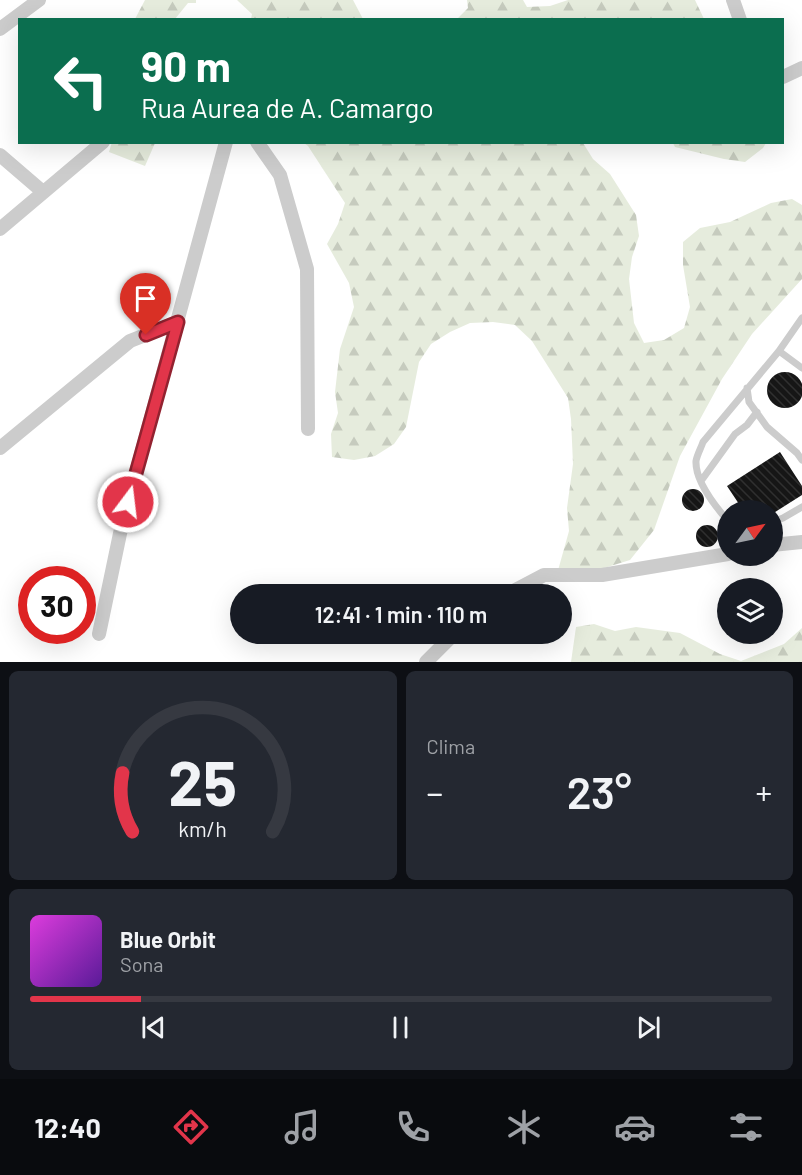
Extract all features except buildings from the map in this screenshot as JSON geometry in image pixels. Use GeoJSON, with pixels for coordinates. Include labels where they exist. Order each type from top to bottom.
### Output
{"type":"FeatureCollection","features":[{"type":"Feature","properties":{"kind":"street"},"geometry":{"type":"LineString","coordinates":[[0,29],[39,0]]}},
{"type":"Feature","properties":{"kind":"street"},"geometry":{"type":"LineString","coordinates":[[733,0],[739,18]]}},
{"type":"Feature","properties":{"kind":"street"},"geometry":{"type":"LineString","coordinates":[[784,77],[802,68]]}},
{"type":"Feature","properties":{"kind":"street"},"geometry":{"type":"LineString","coordinates":[[0,229],[101,144]]}},
{"type":"Feature","properties":{"kind":"street"},"geometry":{"type":"LineString","coordinates":[[99,634],[122,524],[225,144]]}},
{"type":"Feature","properties":{"kind":"street"},"geometry":{"type":"LineString","coordinates":[[258,144],[280,175],[307,269],[308,429]]}},
{"type":"Feature","properties":{"kind":"street"},"geometry":{"type":"LineString","coordinates":[[0,155],[44,192]]}},
{"type":"Feature","properties":{"kind":"street"},"geometry":{"type":"LineString","coordinates":[[0,447],[130,341],[178,322]]}},
{"type":"Feature","properties":{"kind":"street"},"geometry":{"type":"LineString","coordinates":[[783,544],[802,542]]}},
{"type":"Feature","properties":{"kind":"street"},"geometry":{"type":"LineString","coordinates":[[527,584],[544,575],[602,575],[717,556]]}},
{"type":"Feature","properties":{"kind":"street"},"geometry":{"type":"LineString","coordinates":[[426,662],[444,644]]}},
{"type":"Feature","properties":{"kind":"lane"},"geometry":{"type":"LineString","coordinates":[[717,508],[701,482],[696,461],[703,442],[779,351],[802,318]]}},
{"type":"Feature","properties":{"kind":"lane"},"geometry":{"type":"LineString","coordinates":[[779,351],[802,368]]}},
{"type":"Feature","properties":{"kind":"lane"},"geometry":{"type":"LineString","coordinates":[[747,388],[749,402],[767,427],[802,460]]}},
{"type":"Feature","properties":{"kind":"lane"},"geometry":{"type":"LineString","coordinates":[[701,482],[735,434],[758,412]]}},
{"type":"Feature","properties":{"kind":"lane"},"geometry":{"type":"LineString","coordinates":[[783,518],[802,507]]}},
{"type":"Feature","properties":{"kind":"green space"},"geometry":{"type":"Polygon","coordinates":[[[145,0],[196,0],[196,3],[188,3],[176,18],[136,18],[145,0]]]}},
{"type":"Feature","properties":{"kind":"green space"},"geometry":{"type":"Polygon","coordinates":[[[237,0],[353,0],[362,18],[251,18],[252,14],[237,0]]]}},
{"type":"Feature","properties":{"kind":"green space"},"geometry":{"type":"Polygon","coordinates":[[[467,0],[523,0],[527,7],[550,6],[568,0],[695,0],[704,18],[458,18],[468,8],[467,0]]]}},
{"type":"Feature","properties":{"kind":"green space"},"geometry":{"type":"Polygon","coordinates":[[[111,144],[155,144],[145,166],[109,152],[111,144]]]}},
{"type":"Feature","properties":{"kind":"green space"},"geometry":{"type":"Polygon","coordinates":[[[305,144],[584,144],[593,159],[610,174],[636,215],[639,236],[632,257],[629,279],[634,323],[644,343],[664,340],[684,328],[690,307],[683,265],[683,242],[700,228],[730,222],[771,203],[792,199],[802,205],[802,279],[752,334],[722,379],[680,456],[654,530],[630,560],[575,577],[557,574],[569,531],[567,508],[573,464],[568,398],[532,341],[515,325],[493,322],[470,323],[431,344],[419,362],[406,427],[394,444],[375,456],[354,460],[332,457],[331,434],[338,413],[335,392],[340,349],[354,307],[349,283],[327,244],[338,224],[345,203],[305,144]]]}},
{"type":"Feature","properties":{"kind":"green space"},"geometry":{"type":"Polygon","coordinates":[[[674,144],[765,144],[745,162],[675,147],[674,144]]]}},
{"type":"Feature","properties":{"kind":"green space"},"geometry":{"type":"Polygon","coordinates":[[[594,624],[615,631],[636,627],[680,633],[720,654],[741,661],[784,644],[802,628],[802,662],[571,662],[576,627],[594,624]]]}},
{"type":"Feature","properties":{"kind":"route"},"geometry":{"type":"LineString","coordinates":[[128,502],[178,322],[146,335]]}}]}
